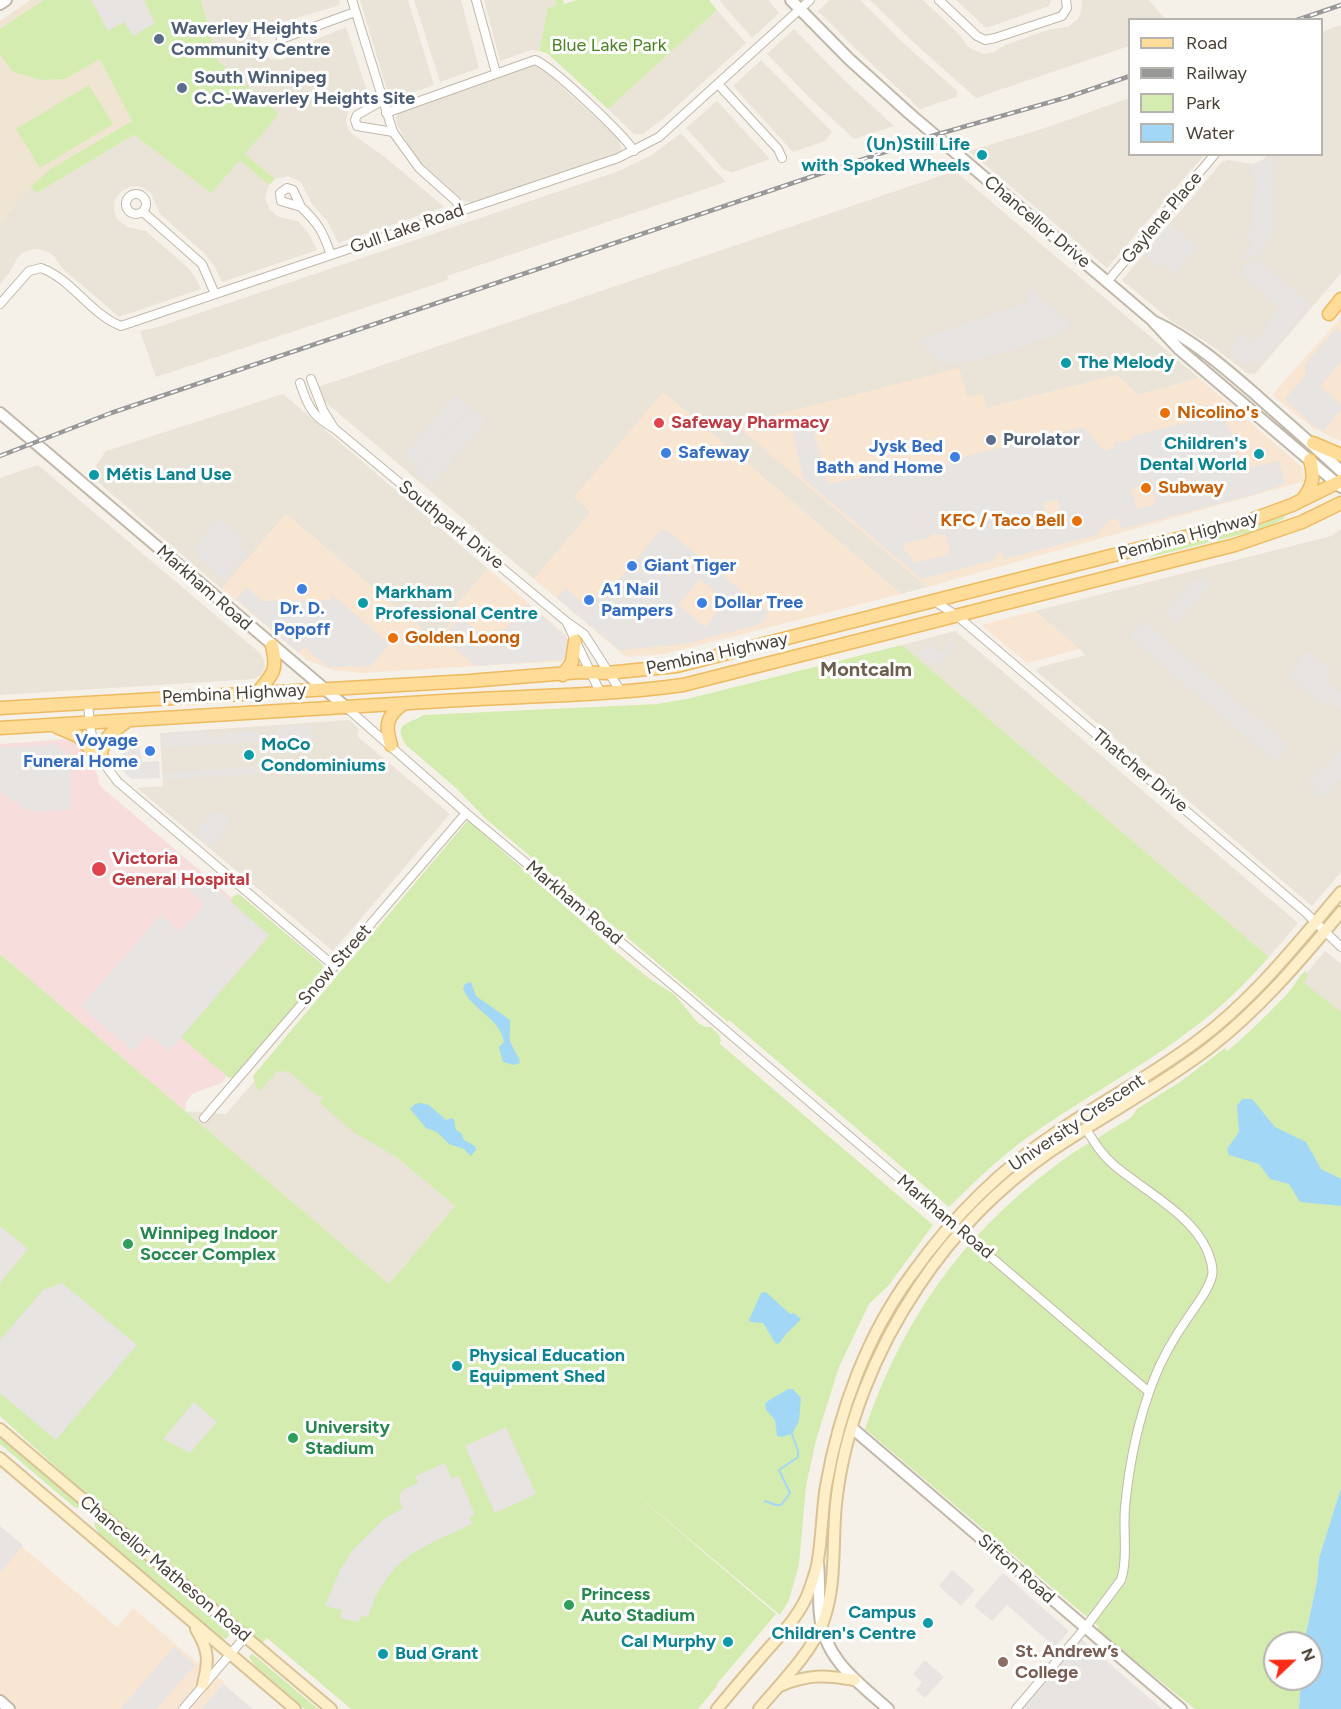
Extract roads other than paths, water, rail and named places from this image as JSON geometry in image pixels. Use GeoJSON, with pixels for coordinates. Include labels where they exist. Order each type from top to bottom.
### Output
{"type":"FeatureCollection","features":[{"type":"Feature","properties":{"kind":"main road"},"geometry":{"type":"LineString","coordinates":[[1329,314],[1341,300]]}},
{"type":"Feature","properties":{"kind":"main road"},"geometry":{"type":"LineString","coordinates":[[1313,443],[1341,455]]}},
{"type":"Feature","properties":{"kind":"main road"},"geometry":{"type":"LineString","coordinates":[[1302,501],[1310,490],[1314,478],[1310,460]]}},
{"type":"Feature","properties":{"kind":"main road","name":"Pembina Highway"},"geometry":{"type":"LineString","coordinates":[[0,708],[563,675],[580,672],[591,674],[677,666],[1248,521],[1340,484]]}},
{"type":"Feature","properties":{"kind":"main road","name":"Pembina Highway"},"geometry":{"type":"LineString","coordinates":[[0,728],[295,709],[347,708],[683,685],[1243,542],[1302,522],[1341,503]]}},
{"type":"Feature","properties":{"kind":"main road"},"geometry":{"type":"LineString","coordinates":[[563,675],[572,662],[575,641]]}},
{"type":"Feature","properties":{"kind":"main road"},"geometry":{"type":"LineString","coordinates":[[258,692],[274,672],[276,662],[272,646]]}},
{"type":"Feature","properties":{"kind":"main road"},"geometry":{"type":"LineString","coordinates":[[391,745],[386,731],[387,723],[395,709],[403,704]]}},
{"type":"Feature","properties":{"kind":"main road"},"geometry":{"type":"LineString","coordinates":[[100,760],[100,750],[106,738],[112,730],[127,721]]}},
{"type":"Feature","properties":{"kind":"main road"},"geometry":{"type":"LineString","coordinates":[[51,725],[78,736],[100,760]]}},
{"type":"Feature","properties":{"kind":"main road","name":"University Crescent"},"geometry":{"type":"LineString","coordinates":[[717,1709],[795,1616],[808,1592],[818,1563],[830,1467],[850,1394],[873,1340],[897,1296],[921,1260],[951,1223],[987,1186],[1026,1154],[1056,1132],[1176,1057],[1218,1025],[1262,984],[1341,892]]}},
{"type":"Feature","properties":{"kind":"main road","name":"University Crescent"},"geometry":{"type":"LineString","coordinates":[[759,1709],[812,1645],[822,1626],[830,1599],[838,1489],[852,1428],[871,1374],[917,1288],[961,1231],[1012,1181],[1045,1156],[1186,1065],[1228,1033],[1266,998],[1341,912]]}},
{"type":"Feature","properties":{"kind":"main road","name":"Chancellor Matheson Road"},"geometry":{"type":"LineString","coordinates":[[0,1429],[331,1709]]}},
{"type":"Feature","properties":{"kind":"main road","name":"Chancellor Matheson Road"},"geometry":{"type":"LineString","coordinates":[[0,1458],[295,1709]]}},
{"type":"Feature","properties":{"kind":"main road"},"geometry":{"type":"LineString","coordinates":[[190,1619],[205,1642],[207,1668],[203,1684]]}},
{"type":"Feature","properties":{"kind":"main road"},"geometry":{"type":"LineString","coordinates":[[777,1687],[796,1679],[814,1676],[855,1680]]}},
{"type":"Feature","properties":{"kind":"street"},"geometry":{"type":"LineString","coordinates":[[0,4],[6,0]]}},
{"type":"Feature","properties":{"kind":"street"},"geometry":{"type":"LineString","coordinates":[[352,0],[393,132],[419,168],[456,201],[461,211]]}},
{"type":"Feature","properties":{"kind":"street"},"geometry":{"type":"LineString","coordinates":[[476,0],[496,73]]}},
{"type":"Feature","properties":{"kind":"street","name":"Chancellor Drive"},"geometry":{"type":"LineString","coordinates":[[791,0],[849,59],[926,128],[1152,320],[1179,349],[1340,484]]}},
{"type":"Feature","properties":{"kind":"street","name":"Gull Lake Road"},"geometry":{"type":"LineString","coordinates":[[0,304],[29,271],[41,268],[52,274],[110,321],[121,326],[618,158],[659,136],[810,0]]}},
{"type":"Feature","properties":{"kind":"street"},"geometry":{"type":"LineString","coordinates":[[939,0],[977,36],[985,40],[1062,16],[1067,8],[1066,0]]}},
{"type":"Feature","properties":{"kind":"street"},"geometry":{"type":"LineString","coordinates":[[281,39],[355,12]]}},
{"type":"Feature","properties":{"kind":"street"},"geometry":{"type":"LineString","coordinates":[[386,113],[531,61],[540,62],[627,141],[634,151]]}},
{"type":"Feature","properties":{"kind":"street"},"geometry":{"type":"LineString","coordinates":[[718,84],[778,149],[782,158]]}},
{"type":"Feature","properties":{"kind":"street"},"geometry":{"type":"LineString","coordinates":[[382,101],[357,115],[357,126],[393,132]]}},
{"type":"Feature","properties":{"kind":"street","name":"Gaylene Place"},"geometry":{"type":"LineString","coordinates":[[1107,282],[1213,156]]}},
{"type":"Feature","properties":{"kind":"street"},"geometry":{"type":"LineString","coordinates":[[301,207],[316,221],[331,255]]}},
{"type":"Feature","properties":{"kind":"street"},"geometry":{"type":"LineString","coordinates":[[143,212],[202,264],[215,294]]}},
{"type":"Feature","properties":{"kind":"street","name":"Chancellor Drive"},"geometry":{"type":"LineString","coordinates":[[1152,320],[1168,328],[1227,370],[1313,443],[1341,471]]}},
{"type":"Feature","properties":{"kind":"street","name":"Southpark Drive"},"geometry":{"type":"LineString","coordinates":[[311,379],[323,411],[335,429]]}},
{"type":"Feature","properties":{"kind":"street","name":"Southpark Drive"},"geometry":{"type":"LineString","coordinates":[[300,383],[309,408],[322,422],[335,429],[584,634],[620,690]]}},
{"type":"Feature","properties":{"kind":"street","name":"Markham Road"},"geometry":{"type":"LineString","coordinates":[[0,413],[391,745],[466,813],[1149,1392]]}},
{"type":"Feature","properties":{"kind":"street","name":"Thatcher Drive"},"geometry":{"type":"LineString","coordinates":[[934,601],[956,615],[1315,922],[1341,947]]}},
{"type":"Feature","properties":{"kind":"street","name":"Southpark Drive"},"geometry":{"type":"LineString","coordinates":[[567,622],[600,692]]}},
{"type":"Feature","properties":{"kind":"street"},"geometry":{"type":"LineString","coordinates":[[88,703],[92,743],[100,760],[118,782],[334,966]]}},
{"type":"Feature","properties":{"kind":"street","name":"Snow Street"},"geometry":{"type":"LineString","coordinates":[[204,1118],[466,813]]}},
{"type":"Feature","properties":{"kind":"street"},"geometry":{"type":"LineString","coordinates":[[1016,1709],[1082,1626],[1119,1584],[1123,1575],[1129,1473],[1140,1423],[1149,1392],[1167,1349],[1210,1281],[1212,1266],[1207,1251],[1196,1232],[1172,1210],[1113,1164],[1097,1147],[1086,1129]]}},
{"type":"Feature","properties":{"kind":"street","name":"Sifton Road"},"geometry":{"type":"LineString","coordinates":[[852,1428],[1181,1709]]}},
{"type":"Feature","properties":{"kind":"street"},"geometry":{"type":"LineString","coordinates":[[818,1563],[822,1626],[831,1654],[855,1680],[888,1709]]}},
{"type":"Feature","properties":{"kind":"street"},"geometry":{"type":"LineString","coordinates":[[183,1709],[245,1637]]}},
{"type":"Feature","properties":{"kind":"street"},"geometry":{"type":"LineString","coordinates":[[0,1701],[9,1709]]}},
{"type":"Feature","properties":{"kind":"water"},"geometry":{"type":"Polygon","coordinates":[[[471,982],[476,996],[510,1020],[510,1040],[520,1063],[514,1065],[503,1062],[499,1047],[504,1042],[501,1034],[492,1020],[473,1003],[463,989],[465,984],[471,982]]]}},
{"type":"Feature","properties":{"kind":"water"},"geometry":{"type":"Polygon","coordinates":[[[1242,1099],[1252,1099],[1275,1127],[1306,1142],[1321,1169],[1341,1179],[1341,1206],[1300,1202],[1289,1184],[1270,1179],[1259,1164],[1229,1155],[1227,1149],[1239,1132],[1237,1106],[1242,1099]]]}},
{"type":"Feature","properties":{"kind":"water"},"geometry":{"type":"Polygon","coordinates":[[[415,1104],[429,1105],[446,1120],[452,1118],[454,1120],[456,1130],[461,1133],[464,1140],[475,1146],[476,1150],[471,1156],[464,1149],[449,1144],[437,1132],[426,1128],[410,1109],[415,1104]]]}},
{"type":"Feature","properties":{"kind":"water"},"geometry":{"type":"Polygon","coordinates":[[[766,1292],[790,1314],[794,1313],[801,1319],[780,1343],[776,1344],[763,1323],[749,1320],[761,1293],[766,1292]]]}},
{"type":"Feature","properties":{"kind":"water"},"geometry":{"type":"Polygon","coordinates":[[[788,1389],[793,1389],[801,1398],[799,1421],[792,1434],[782,1437],[777,1436],[775,1420],[766,1410],[765,1404],[788,1389]]]}},
{"type":"Feature","properties":{"kind":"water"},"geometry":{"type":"Polygon","coordinates":[[[1341,1488],[1341,1709],[1299,1709],[1300,1691],[1323,1691],[1323,1631],[1307,1631],[1317,1581],[1319,1558],[1341,1488]]]}},
{"type":"Feature","properties":{"kind":"waterway"},"geometry":{"type":"LineString","coordinates":[[765,1501],[781,1505],[790,1493],[779,1470],[798,1457],[792,1434]]}},
{"type":"Feature","properties":{"kind":"railway"},"geometry":{"type":"LineString","coordinates":[[1303,18],[1341,5]]}},
{"type":"Feature","properties":{"kind":"railway"},"geometry":{"type":"LineString","coordinates":[[0,456],[111,413],[935,135],[1068,97],[1128,77]]}},
{"type":"Feature","properties":{"kind":"place","name":"Waverley Heights Community Centre"},"geometry":{"type":"Point","coordinates":[159,39]}},
{"type":"Feature","properties":{"kind":"place","name":"South Winnipeg C.C-Waverley Heights Site"},"geometry":{"type":"Point","coordinates":[182,88]}},
{"type":"Feature","properties":{"kind":"place","name":"(Un)Still Life with Spoked Wheels"},"geometry":{"type":"Point","coordinates":[982,155]}},
{"type":"Feature","properties":{"kind":"place","name":"The Melody"},"geometry":{"type":"Point","coordinates":[1066,363]}},
{"type":"Feature","properties":{"kind":"place","name":"Nicolino's"},"geometry":{"type":"Point","coordinates":[1165,413]}},
{"type":"Feature","properties":{"kind":"place","name":"Safeway Pharmacy"},"geometry":{"type":"Point","coordinates":[659,423]}},
{"type":"Feature","properties":{"kind":"place","name":"Purolator"},"geometry":{"type":"Point","coordinates":[991,440]}},
{"type":"Feature","properties":{"kind":"place","name":"Safeway"},"geometry":{"type":"Point","coordinates":[666,453]}},
{"type":"Feature","properties":{"kind":"place","name":"Children's Dental World"},"geometry":{"type":"Point","coordinates":[1259,454]}},
{"type":"Feature","properties":{"kind":"place","name":"Jysk Bed Bath and Home"},"geometry":{"type":"Point","coordinates":[955,457]}},
{"type":"Feature","properties":{"kind":"place","name":"Métis Land Use"},"geometry":{"type":"Point","coordinates":[94,475]}},
{"type":"Feature","properties":{"kind":"place","name":"Subway"},"geometry":{"type":"Point","coordinates":[1146,488]}},
{"type":"Feature","properties":{"kind":"place","name":"KFC / Taco Bell"},"geometry":{"type":"Point","coordinates":[1077,521]}},
{"type":"Feature","properties":{"kind":"place","name":"Giant Tiger"},"geometry":{"type":"Point","coordinates":[632,566]}},
{"type":"Feature","properties":{"kind":"place","name":"Dr. D. Popoff"},"geometry":{"type":"Point","coordinates":[302,589]}},
{"type":"Feature","properties":{"kind":"place","name":"A1 Nail Pampers"},"geometry":{"type":"Point","coordinates":[589,600]}},
{"type":"Feature","properties":{"kind":"place","name":"Markham Professional Centre"},"geometry":{"type":"Point","coordinates":[363,603]}},
{"type":"Feature","properties":{"kind":"place","name":"Dollar Tree"},"geometry":{"type":"Point","coordinates":[702,603]}},
{"type":"Feature","properties":{"kind":"place","name":"Golden Loong"},"geometry":{"type":"Point","coordinates":[393,638]}},
{"type":"Feature","properties":{"kind":"place","name":"Voyage Funeral Home"},"geometry":{"type":"Point","coordinates":[150,751]}},
{"type":"Feature","properties":{"kind":"place","name":"MoCo Condominiums"},"geometry":{"type":"Point","coordinates":[249,755]}},
{"type":"Feature","properties":{"kind":"place","name":"Victoria General Hospital"},"geometry":{"type":"Point","coordinates":[99,869]}},
{"type":"Feature","properties":{"kind":"place","name":"Winnipeg Indoor Soccer Complex"},"geometry":{"type":"Point","coordinates":[128,1244]}},
{"type":"Feature","properties":{"kind":"place","name":"Physical Education Equipment Shed"},"geometry":{"type":"Point","coordinates":[457,1366]}},
{"type":"Feature","properties":{"kind":"place","name":"University Stadium"},"geometry":{"type":"Point","coordinates":[293,1438]}},
{"type":"Feature","properties":{"kind":"place","name":"Princess Auto Stadium"},"geometry":{"type":"Point","coordinates":[569,1605]}},
{"type":"Feature","properties":{"kind":"place","name":"Campus Children's Centre"},"geometry":{"type":"Point","coordinates":[928,1623]}},
{"type":"Feature","properties":{"kind":"place","name":"Cal Murphy"},"geometry":{"type":"Point","coordinates":[728,1642]}},
{"type":"Feature","properties":{"kind":"place","name":"Bud Grant"},"geometry":{"type":"Point","coordinates":[383,1654]}},
{"type":"Feature","properties":{"kind":"place","name":"St. Andrew’s College"},"geometry":{"type":"Point","coordinates":[1003,1662]}},
{"type":"Feature","properties":{"kind":"district","name":"Montcalm"},"geometry":{"type":"Point","coordinates":[866,670]}},
{"type":"Feature","properties":{"kind":"park label","name":"Blue Lake Park"},"geometry":{"type":"Point","coordinates":[609,46]}}]}
